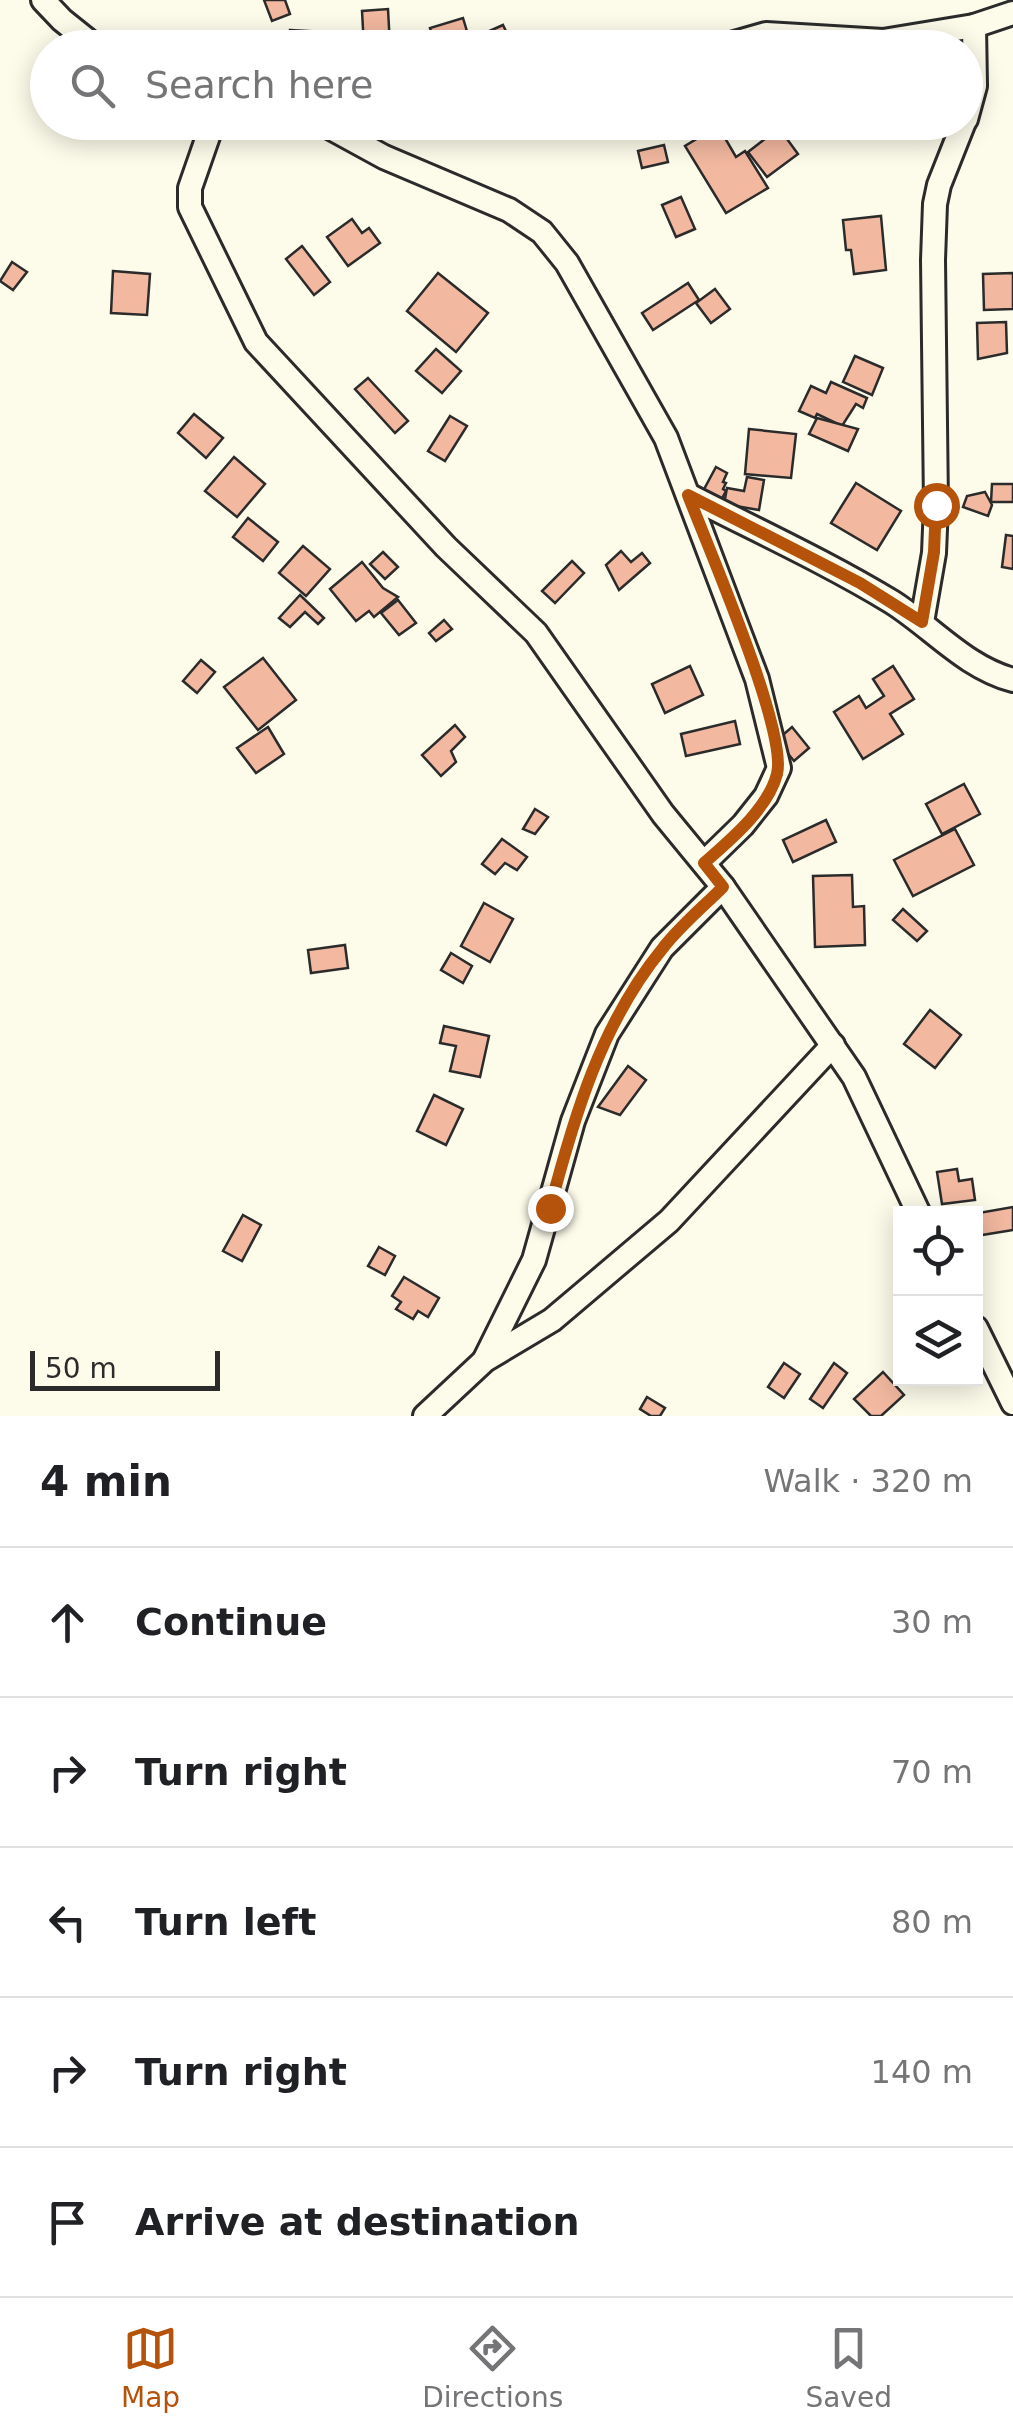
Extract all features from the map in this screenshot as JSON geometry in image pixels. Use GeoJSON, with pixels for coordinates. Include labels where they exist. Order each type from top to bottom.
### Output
{"type":"FeatureCollection","features":[{"type":"Feature","properties":{"kind":"street"},"geometry":{"type":"LineString","coordinates":[[43,0],[74,30]]}},
{"type":"Feature","properties":{"kind":"street"},"geometry":{"type":"LineString","coordinates":[[948,30],[1013,13]]}},
{"type":"Feature","properties":{"kind":"street"},"geometry":{"type":"LineString","coordinates":[[974,26],[974,30]]}},
{"type":"Feature","properties":{"kind":"street"},"geometry":{"type":"LineString","coordinates":[[207,140],[190,188],[190,207],[256,342],[446,547],[536,634],[663,814],[723,887],[833,1045],[854,1077],[915,1206]]}},
{"type":"Feature","properties":{"kind":"street"},"geometry":{"type":"LineString","coordinates":[[352,140],[384,158],[508,210],[542,232],[567,263],[666,438],[757,679],[778,768],[766,796],[744,825],[704,863]]}},
{"type":"Feature","properties":{"kind":"street"},"geometry":{"type":"LineString","coordinates":[[922,622],[934,552],[936,505],[936,204],[939,185],[957,140]]}},
{"type":"Feature","properties":{"kind":"street"},"geometry":{"type":"LineString","coordinates":[[688,495],[860,583],[922,622],[991,674],[1013,680]]}},
{"type":"Feature","properties":{"kind":"street"},"geometry":{"type":"LineString","coordinates":[[485,1360],[534,1260],[573,1121],[607,1034],[662,948],[723,887]]}},
{"type":"Feature","properties":{"kind":"street"},"geometry":{"type":"LineString","coordinates":[[424,1416],[485,1360],[552,1320],[669,1221],[833,1045]]}},
{"type":"Feature","properties":{"kind":"street"},"geometry":{"type":"LineString","coordinates":[[983,1342],[1013,1403]]}},
{"type":"Feature","properties":{"kind":"building"},"geometry":{"type":"Polygon","coordinates":[[[264,0],[285,0],[290,14],[272,21],[264,0]]]}},
{"type":"Feature","properties":{"kind":"building"},"geometry":{"type":"Polygon","coordinates":[[[388,9],[389,30],[363,30],[362,11],[388,9]]]}},
{"type":"Feature","properties":{"kind":"building"},"geometry":{"type":"Polygon","coordinates":[[[463,18],[467,30],[431,30],[463,18]]]}},
{"type":"Feature","properties":{"kind":"building"},"geometry":{"type":"Polygon","coordinates":[[[695,140],[726,140],[736,157],[745,151],[768,188],[726,213],[685,146],[695,140]]]}},
{"type":"Feature","properties":{"kind":"building"},"geometry":{"type":"Polygon","coordinates":[[[764,140],[788,140],[798,154],[767,177],[748,152],[764,140]]]}},
{"type":"Feature","properties":{"kind":"building"},"geometry":{"type":"Polygon","coordinates":[[[664,145],[668,162],[642,168],[638,151],[664,145]]]}},
{"type":"Feature","properties":{"kind":"building"},"geometry":{"type":"Polygon","coordinates":[[[681,197],[695,229],[676,237],[662,205],[681,197]]]}},
{"type":"Feature","properties":{"kind":"building"},"geometry":{"type":"Polygon","coordinates":[[[881,216],[886,270],[854,274],[851,250],[846,250],[843,220],[881,216]]]}},
{"type":"Feature","properties":{"kind":"building"},"geometry":{"type":"Polygon","coordinates":[[[352,219],[362,233],[369,228],[380,243],[348,266],[327,237],[352,219]]]}},
{"type":"Feature","properties":{"kind":"building"},"geometry":{"type":"Polygon","coordinates":[[[302,246],[330,282],[314,295],[286,259],[302,246]]]}},
{"type":"Feature","properties":{"kind":"building"},"geometry":{"type":"Polygon","coordinates":[[[12,262],[27,272],[13,290],[0,281],[12,262]]]}},
{"type":"Feature","properties":{"kind":"building"},"geometry":{"type":"Polygon","coordinates":[[[113,271],[150,274],[147,315],[111,313],[113,271]]]}},
{"type":"Feature","properties":{"kind":"building"},"geometry":{"type":"Polygon","coordinates":[[[438,273],[488,313],[456,352],[407,311],[438,273]]]}},
{"type":"Feature","properties":{"kind":"building"},"geometry":{"type":"Polygon","coordinates":[[[1013,273],[1013,309],[984,310],[983,274],[1013,273]]]}},
{"type":"Feature","properties":{"kind":"building"},"geometry":{"type":"Polygon","coordinates":[[[688,283],[699,300],[653,330],[642,313],[688,283]]]}},
{"type":"Feature","properties":{"kind":"building"},"geometry":{"type":"Polygon","coordinates":[[[715,289],[730,309],[711,323],[696,303],[715,289]]]}},
{"type":"Feature","properties":{"kind":"building"},"geometry":{"type":"Polygon","coordinates":[[[1006,322],[1007,353],[978,359],[977,323],[1006,322]]]}},
{"type":"Feature","properties":{"kind":"building"},"geometry":{"type":"Polygon","coordinates":[[[436,349],[461,371],[442,393],[416,371],[436,349]]]}},
{"type":"Feature","properties":{"kind":"building"},"geometry":{"type":"Polygon","coordinates":[[[855,356],[883,368],[872,395],[843,382],[855,356]]]}},
{"type":"Feature","properties":{"kind":"building"},"geometry":{"type":"Polygon","coordinates":[[[368,378],[408,421],[395,433],[355,389],[368,378]]]}},
{"type":"Feature","properties":{"kind":"building"},"geometry":{"type":"Polygon","coordinates":[[[831,382],[867,398],[863,408],[856,404],[842,426],[817,414],[815,418],[799,411],[811,386],[826,393],[831,382]]]}},
{"type":"Feature","properties":{"kind":"building"},"geometry":{"type":"Polygon","coordinates":[[[194,414],[223,438],[206,458],[178,433],[194,414]]]}},
{"type":"Feature","properties":{"kind":"building"},"geometry":{"type":"Polygon","coordinates":[[[450,416],[467,426],[445,461],[428,451],[450,416]]]}},
{"type":"Feature","properties":{"kind":"building"},"geometry":{"type":"Polygon","coordinates":[[[817,418],[858,429],[848,451],[809,434],[817,418]]]}},
{"type":"Feature","properties":{"kind":"building"},"geometry":{"type":"Polygon","coordinates":[[[749,429],[796,434],[791,478],[745,474],[749,429]]]}},
{"type":"Feature","properties":{"kind":"building"},"geometry":{"type":"Polygon","coordinates":[[[234,457],[265,484],[237,517],[205,491],[234,457]]]}},
{"type":"Feature","properties":{"kind":"building"},"geometry":{"type":"Polygon","coordinates":[[[716,467],[727,473],[723,482],[726,491],[720,502],[702,493],[716,467]]]}},
{"type":"Feature","properties":{"kind":"building"},"geometry":{"type":"Polygon","coordinates":[[[747,477],[764,480],[759,510],[724,504],[727,488],[744,491],[747,477]]]}},
{"type":"Feature","properties":{"kind":"building"},"geometry":{"type":"Polygon","coordinates":[[[856,483],[901,511],[877,550],[831,523],[856,483]]]}},
{"type":"Feature","properties":{"kind":"building"},"geometry":{"type":"Polygon","coordinates":[[[992,484],[1013,484],[1013,502],[991,502],[992,484]]]}},
{"type":"Feature","properties":{"kind":"building"},"geometry":{"type":"Polygon","coordinates":[[[985,492],[992,505],[988,516],[963,507],[967,496],[985,492]]]}},
{"type":"Feature","properties":{"kind":"building"},"geometry":{"type":"Polygon","coordinates":[[[248,518],[278,542],[263,561],[233,537],[248,518]]]}},
{"type":"Feature","properties":{"kind":"building"},"geometry":{"type":"Polygon","coordinates":[[[1006,535],[1013,536],[1013,569],[1002,567],[1006,535]]]}},
{"type":"Feature","properties":{"kind":"building"},"geometry":{"type":"Polygon","coordinates":[[[303,546],[330,569],[306,596],[279,573],[303,546]]]}},
{"type":"Feature","properties":{"kind":"building"},"geometry":{"type":"Polygon","coordinates":[[[621,551],[631,562],[642,553],[650,563],[619,590],[606,565],[621,551]]]}},
{"type":"Feature","properties":{"kind":"building"},"geometry":{"type":"Polygon","coordinates":[[[383,552],[398,567],[385,579],[370,564],[383,552]]]}},
{"type":"Feature","properties":{"kind":"building"},"geometry":{"type":"Polygon","coordinates":[[[572,561],[584,573],[555,603],[542,591],[572,561]]]}},
{"type":"Feature","properties":{"kind":"building"},"geometry":{"type":"Polygon","coordinates":[[[362,562],[383,588],[398,597],[374,617],[369,611],[356,621],[330,589],[362,562]]]}},
{"type":"Feature","properties":{"kind":"building"},"geometry":{"type":"Polygon","coordinates":[[[300,595],[324,618],[318,624],[305,612],[290,627],[279,618],[300,595]]]}},
{"type":"Feature","properties":{"kind":"building"},"geometry":{"type":"Polygon","coordinates":[[[398,600],[416,623],[399,635],[381,613],[398,600]]]}},
{"type":"Feature","properties":{"kind":"building"},"geometry":{"type":"Polygon","coordinates":[[[444,620],[452,629],[436,641],[429,633],[444,620]]]}},
{"type":"Feature","properties":{"kind":"building"},"geometry":{"type":"Polygon","coordinates":[[[263,658],[296,700],[258,730],[224,687],[263,658]]]}},
{"type":"Feature","properties":{"kind":"building"},"geometry":{"type":"Polygon","coordinates":[[[201,660],[215,672],[197,693],[183,681],[201,660]]]}},
{"type":"Feature","properties":{"kind":"building"},"geometry":{"type":"Polygon","coordinates":[[[690,666],[703,695],[665,713],[652,684],[690,666]]]}},
{"type":"Feature","properties":{"kind":"building"},"geometry":{"type":"Polygon","coordinates":[[[893,666],[914,699],[890,714],[903,734],[863,759],[834,712],[859,696],[866,708],[884,696],[873,679],[893,666]]]}},
{"type":"Feature","properties":{"kind":"building"},"geometry":{"type":"Polygon","coordinates":[[[735,721],[740,744],[686,756],[681,734],[735,721]]]}},
{"type":"Feature","properties":{"kind":"building"},"geometry":{"type":"Polygon","coordinates":[[[455,725],[465,737],[451,751],[456,762],[441,776],[422,755],[455,725]]]}},
{"type":"Feature","properties":{"kind":"building"},"geometry":{"type":"Polygon","coordinates":[[[268,727],[284,754],[256,773],[237,748],[268,727]]]}},
{"type":"Feature","properties":{"kind":"building"},"geometry":{"type":"Polygon","coordinates":[[[792,727],[809,748],[794,761],[777,740],[792,727]]]}},
{"type":"Feature","properties":{"kind":"building"},"geometry":{"type":"Polygon","coordinates":[[[964,784],[980,814],[942,834],[926,804],[964,784]]]}},
{"type":"Feature","properties":{"kind":"building"},"geometry":{"type":"Polygon","coordinates":[[[535,809],[548,817],[535,834],[523,829],[535,809]]]}},
{"type":"Feature","properties":{"kind":"building"},"geometry":{"type":"Polygon","coordinates":[[[826,820],[836,842],[793,862],[783,840],[826,820]]]}},
{"type":"Feature","properties":{"kind":"building"},"geometry":{"type":"Polygon","coordinates":[[[955,829],[974,865],[913,896],[894,860],[955,829]]]}},
{"type":"Feature","properties":{"kind":"building"},"geometry":{"type":"Polygon","coordinates":[[[502,839],[527,857],[517,870],[505,863],[495,874],[482,864],[502,839]]]}},
{"type":"Feature","properties":{"kind":"building"},"geometry":{"type":"Polygon","coordinates":[[[852,875],[853,907],[864,906],[865,945],[815,947],[813,876],[852,875]]]}},
{"type":"Feature","properties":{"kind":"building"},"geometry":{"type":"Polygon","coordinates":[[[484,903],[513,919],[490,962],[461,946],[484,903]]]}},
{"type":"Feature","properties":{"kind":"building"},"geometry":{"type":"Polygon","coordinates":[[[903,909],[927,931],[917,941],[893,920],[903,909]]]}},
{"type":"Feature","properties":{"kind":"building"},"geometry":{"type":"Polygon","coordinates":[[[345,945],[348,968],[311,973],[308,950],[345,945]]]}},
{"type":"Feature","properties":{"kind":"building"},"geometry":{"type":"Polygon","coordinates":[[[451,953],[472,966],[463,983],[441,970],[451,953]]]}},
{"type":"Feature","properties":{"kind":"building"},"geometry":{"type":"Polygon","coordinates":[[[930,1010],[961,1035],[935,1068],[904,1044],[930,1010]]]}},
{"type":"Feature","properties":{"kind":"building"},"geometry":{"type":"Polygon","coordinates":[[[444,1026],[489,1036],[480,1077],[450,1071],[456,1046],[440,1043],[444,1026]]]}},
{"type":"Feature","properties":{"kind":"building"},"geometry":{"type":"Polygon","coordinates":[[[628,1066],[646,1080],[620,1115],[598,1107],[628,1066]]]}},
{"type":"Feature","properties":{"kind":"building"},"geometry":{"type":"Polygon","coordinates":[[[434,1095],[463,1109],[446,1145],[417,1131],[434,1095]]]}},
{"type":"Feature","properties":{"kind":"building"},"geometry":{"type":"Polygon","coordinates":[[[957,1169],[959,1181],[972,1179],[975,1200],[942,1204],[937,1172],[957,1169]]]}},
{"type":"Feature","properties":{"kind":"building"},"geometry":{"type":"Polygon","coordinates":[[[1013,1207],[1013,1230],[983,1235],[983,1212],[1013,1207]]]}},
{"type":"Feature","properties":{"kind":"building"},"geometry":{"type":"Polygon","coordinates":[[[243,1215],[261,1225],[242,1261],[223,1251],[243,1215]]]}},
{"type":"Feature","properties":{"kind":"building"},"geometry":{"type":"Polygon","coordinates":[[[379,1247],[395,1256],[385,1275],[368,1266],[379,1247]]]}},
{"type":"Feature","properties":{"kind":"building"},"geometry":{"type":"Polygon","coordinates":[[[404,1277],[439,1298],[428,1317],[418,1311],[413,1319],[396,1309],[401,1302],[392,1296],[404,1277]]]}},
{"type":"Feature","properties":{"kind":"building"},"geometry":{"type":"Polygon","coordinates":[[[784,1363],[800,1374],[784,1398],[768,1387],[784,1363]]]}},
{"type":"Feature","properties":{"kind":"building"},"geometry":{"type":"Polygon","coordinates":[[[834,1363],[847,1373],[823,1408],[810,1399],[834,1363]]]}},
{"type":"Feature","properties":{"kind":"building"},"geometry":{"type":"Polygon","coordinates":[[[883,1372],[904,1395],[881,1416],[871,1416],[854,1399],[883,1372]]]}},
{"type":"Feature","properties":{"kind":"building"},"geometry":{"type":"Polygon","coordinates":[[[647,1397],[665,1408],[660,1416],[640,1409],[647,1397]]]}},
{"type":"Feature","properties":{"kind":"route"},"geometry":{"type":"LineString","coordinates":[[550,1208],[573,1121],[607,1034],[662,948],[723,887],[704,863],[744,825],[774,783],[778,768],[757,679],[688,495],[860,583],[922,622],[934,552],[936,505]]}}]}
